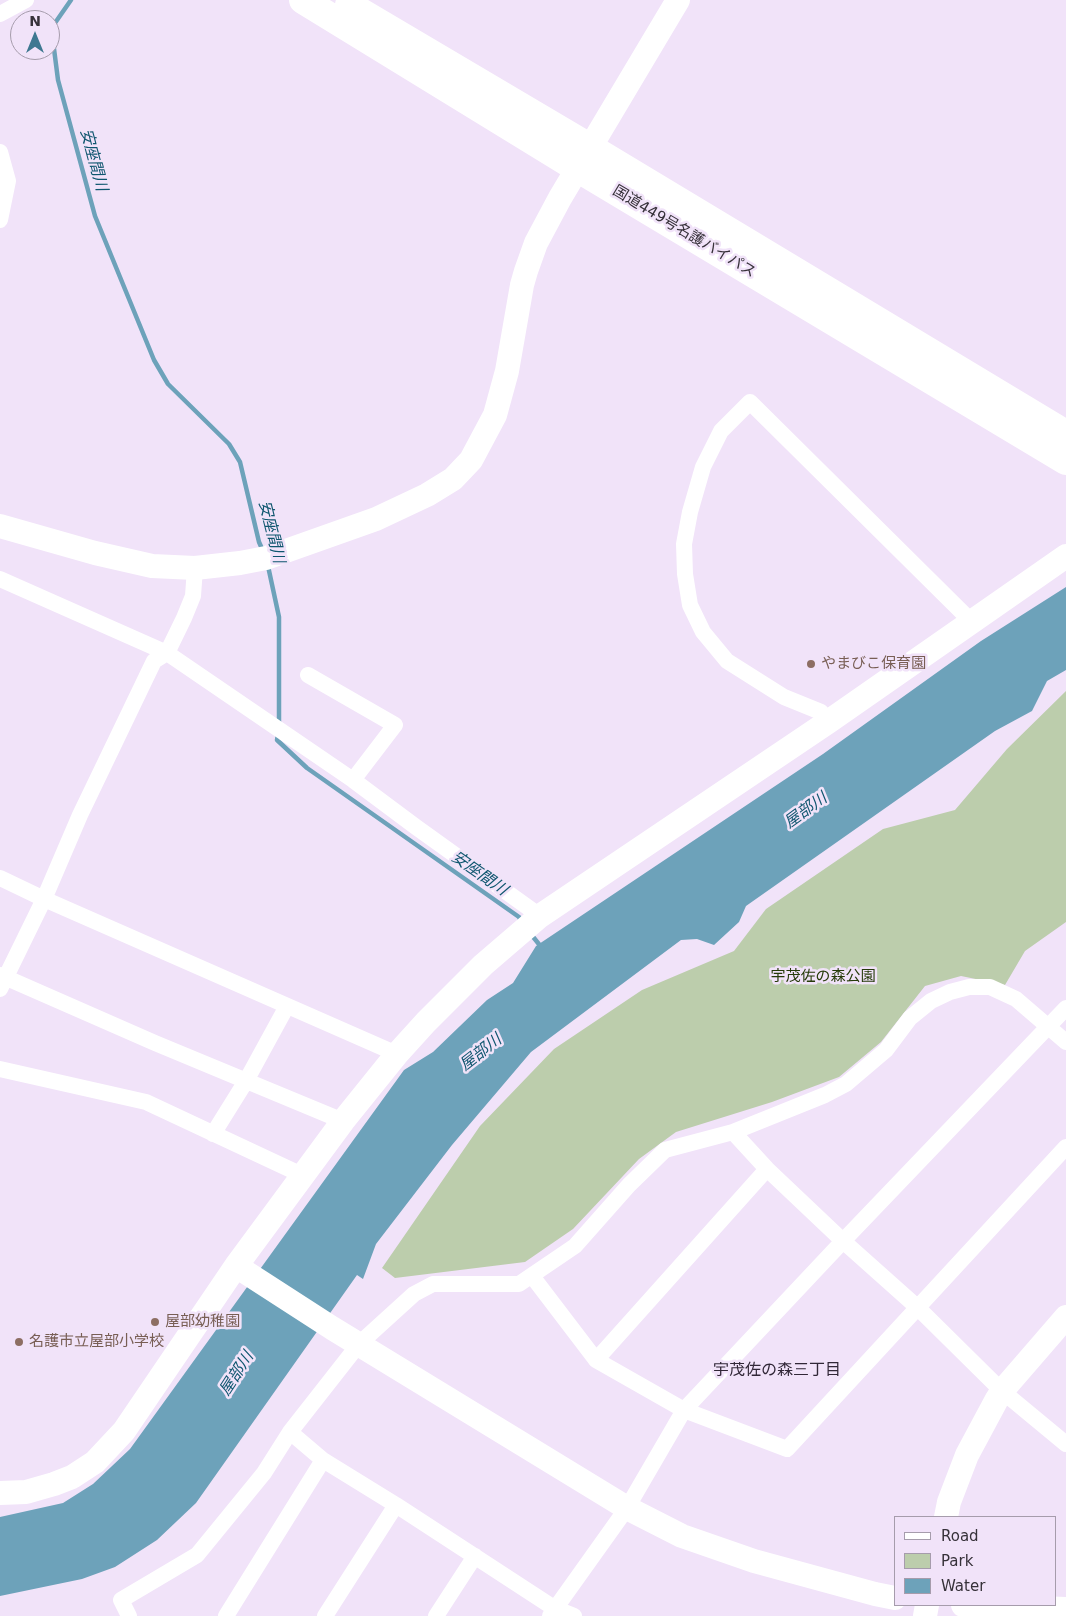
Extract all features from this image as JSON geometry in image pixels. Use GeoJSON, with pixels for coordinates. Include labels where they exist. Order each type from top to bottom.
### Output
{"type":"FeatureCollection","features":[{"type":"Feature","properties":{"kind":"highway","name":"国道449号名護バイパス"},"geometry":{"type":"LineString","coordinates":[[303,0],[584,158],[1066,434]]}},
{"type":"Feature","properties":{"kind":"highway","name":"国道449号名護バイパス"},"geometry":{"type":"LineString","coordinates":[[340,0],[584,158],[1066,461]]}},
{"type":"Feature","properties":{"kind":"street"},"geometry":{"type":"LineString","coordinates":[[0,14],[26,0]]}},
{"type":"Feature","properties":{"kind":"street"},"geometry":{"type":"LineString","coordinates":[[0,526],[95,553],[152,566],[195,568],[266,558],[376,519],[427,495],[452,479],[471,460],[495,415],[508,371],[522,285],[536,242],[678,0]]}},
{"type":"Feature","properties":{"kind":"street"},"geometry":{"type":"LineString","coordinates":[[0,152],[8,181],[0,220]]}},
{"type":"Feature","properties":{"kind":"street"},"geometry":{"type":"LineString","coordinates":[[828,722],[821,712],[784,697],[727,661],[703,632],[690,605],[684,544],[690,512],[703,467],[721,431],[750,402],[972,622]]}},
{"type":"Feature","properties":{"kind":"street"},"geometry":{"type":"LineString","coordinates":[[0,1493],[26,1492],[72,1477],[95,1462],[124,1431],[242,1270],[302,1175],[343,1121],[397,1054],[483,965],[540,916],[828,722],[1066,556]]}},
{"type":"Feature","properties":{"kind":"street"},"geometry":{"type":"LineString","coordinates":[[195,568],[193,596],[184,618],[167,653],[154,661],[80,815],[44,899],[2,981],[343,1121]]}},
{"type":"Feature","properties":{"kind":"street"},"geometry":{"type":"LineString","coordinates":[[0,579],[167,653],[353,780],[540,916]]}},
{"type":"Feature","properties":{"kind":"street"},"geometry":{"type":"LineString","coordinates":[[308,676],[396,725],[353,780]]}},
{"type":"Feature","properties":{"kind":"street"},"geometry":{"type":"LineString","coordinates":[[0,878],[397,1054]]}},
{"type":"Feature","properties":{"kind":"street"},"geometry":{"type":"LineString","coordinates":[[129,1616],[121,1600],[197,1555],[264,1473],[290,1432],[359,1344],[414,1294],[433,1284],[519,1284],[575,1246],[629,1185],[665,1150],[732,1132],[825,1095],[846,1084],[886,1050],[910,1018],[931,1001],[950,992],[969,987],[990,987],[1016,999],[1066,1042]]}},
{"type":"Feature","properties":{"kind":"street"},"geometry":{"type":"LineString","coordinates":[[213,1134],[246,1081],[287,1006]]}},
{"type":"Feature","properties":{"kind":"street"},"geometry":{"type":"LineString","coordinates":[[552,1612],[627,1508],[684,1410],[1066,1008]]}},
{"type":"Feature","properties":{"kind":"street"},"geometry":{"type":"LineString","coordinates":[[0,1069],[146,1102],[302,1175]]}},
{"type":"Feature","properties":{"kind":"street"},"geometry":{"type":"LineString","coordinates":[[732,1132],[767,1169],[843,1241],[917,1307],[1002,1391],[1066,1444]]}},
{"type":"Feature","properties":{"kind":"street"},"geometry":{"type":"LineString","coordinates":[[532,1276],[596,1360],[684,1410],[787,1449],[1066,1147]]}},
{"type":"Feature","properties":{"kind":"street"},"geometry":{"type":"LineString","coordinates":[[596,1360],[767,1169]]}},
{"type":"Feature","properties":{"kind":"street"},"geometry":{"type":"LineString","coordinates":[[242,1270],[332,1328],[627,1508],[682,1536],[754,1561],[894,1598]]}},
{"type":"Feature","properties":{"kind":"street"},"geometry":{"type":"LineString","coordinates":[[946,1516],[949,1502],[967,1455],[1002,1391],[1066,1317]]}},
{"type":"Feature","properties":{"kind":"street"},"geometry":{"type":"LineString","coordinates":[[290,1432],[323,1460],[475,1556],[552,1612],[574,1616]]}},
{"type":"Feature","properties":{"kind":"street"},"geometry":{"type":"LineString","coordinates":[[226,1616],[323,1460]]}},
{"type":"Feature","properties":{"kind":"street"},"geometry":{"type":"LineString","coordinates":[[325,1616],[396,1505]]}},
{"type":"Feature","properties":{"kind":"street"},"geometry":{"type":"LineString","coordinates":[[436,1616],[475,1556]]}},
{"type":"Feature","properties":{"kind":"street"},"geometry":{"type":"LineString","coordinates":[[989,1606],[1066,1609]]}},
{"type":"Feature","properties":{"kind":"green space","name":"宇茂佐の森公園"},"geometry":{"type":"Polygon","coordinates":[[[1066,691],[1066,922],[1025,951],[1005,985],[961,976],[925,986],[881,1042],[839,1077],[772,1102],[676,1132],[639,1159],[573,1229],[525,1262],[395,1278],[382,1268],[480,1126],[554,1049],[642,990],[734,951],[766,909],[883,829],[955,810],[1007,749],[1066,691]]]}},
{"type":"Feature","properties":{"kind":"water","name":"屋部川"},"geometry":{"type":"Polygon","coordinates":[[[1066,587],[1066,670],[1047,681],[1032,711],[995,731],[746,906],[739,922],[714,945],[697,939],[681,940],[531,1052],[452,1145],[376,1244],[363,1279],[357,1275],[196,1503],[157,1540],[115,1567],[82,1579],[0,1596],[0,1517],[63,1503],[93,1484],[130,1449],[404,1070],[433,1052],[487,1000],[513,983],[536,946],[823,754],[981,641],[1066,587]]]}},
{"type":"Feature","properties":{"kind":"waterway","name":"安座間川"},"geometry":{"type":"LineString","coordinates":[[71,0],[55,23],[53,41],[58,80],[95,216],[154,360],[168,384],[229,444],[240,462],[259,542],[263,551]]}},
{"type":"Feature","properties":{"kind":"waterway","name":"安座間川"},"geometry":{"type":"LineString","coordinates":[[268,566],[279,617],[279,724]]}},
{"type":"Feature","properties":{"kind":"waterway","name":"安座間川"},"geometry":{"type":"LineString","coordinates":[[278,734],[277,740],[307,768],[519,917],[522,923]]}},
{"type":"Feature","properties":{"kind":"waterway","name":"安座間川"},"geometry":{"type":"LineString","coordinates":[[530,933],[542,948]]}},
{"type":"Feature","properties":{"kind":"place","name":"やまびこ保育園"},"geometry":{"type":"Point","coordinates":[811,664]}},
{"type":"Feature","properties":{"kind":"place","name":"屋部幼稚園"},"geometry":{"type":"Point","coordinates":[155,1322]}},
{"type":"Feature","properties":{"kind":"place","name":"名護市立屋部小学校"},"geometry":{"type":"Point","coordinates":[19,1342]}},
{"type":"Feature","properties":{"kind":"district","name":"宇茂佐の森三丁目"},"geometry":{"type":"Point","coordinates":[777,1371]}}]}
